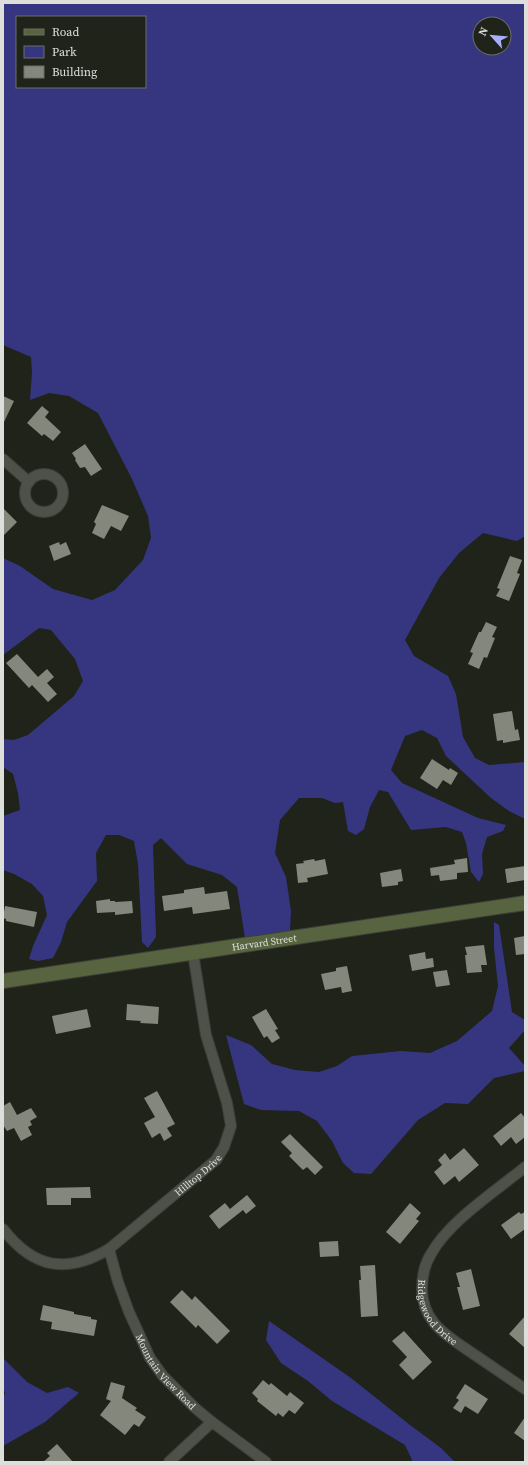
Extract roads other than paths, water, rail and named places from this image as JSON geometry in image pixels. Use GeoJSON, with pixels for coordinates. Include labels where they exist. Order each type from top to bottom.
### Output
{"type":"FeatureCollection","features":[{"type":"Feature","properties":{"kind":"main road","name":"Harvard Street"},"geometry":{"type":"LineString","coordinates":[[3,981],[525,903]]}},
{"type":"Feature","properties":{"kind":"street"},"geometry":{"type":"LineString","coordinates":[[3,459],[29,482]]}},
{"type":"Feature","properties":{"kind":"street","name":"Hilltop Drive"},"geometry":{"type":"LineString","coordinates":[[3,1229],[19,1245],[40,1260],[51,1264],[64,1266],[80,1263],[94,1258],[109,1249],[216,1160],[224,1147],[231,1126],[227,1103],[206,1035],[193,953]]}},
{"type":"Feature","properties":{"kind":"street","name":"Ridgewood Drive"},"geometry":{"type":"LineString","coordinates":[[525,1168],[470,1211],[434,1247],[423,1274],[422,1294],[428,1314],[439,1329],[525,1389]]}},
{"type":"Feature","properties":{"kind":"street","name":"Mountain View Road"},"geometry":{"type":"LineString","coordinates":[[109,1249],[118,1282],[129,1312],[150,1358],[163,1376],[212,1422],[266,1462]]}},
{"type":"Feature","properties":{"kind":"street"},"geometry":{"type":"LineString","coordinates":[[169,1462],[212,1422]]}}]}
